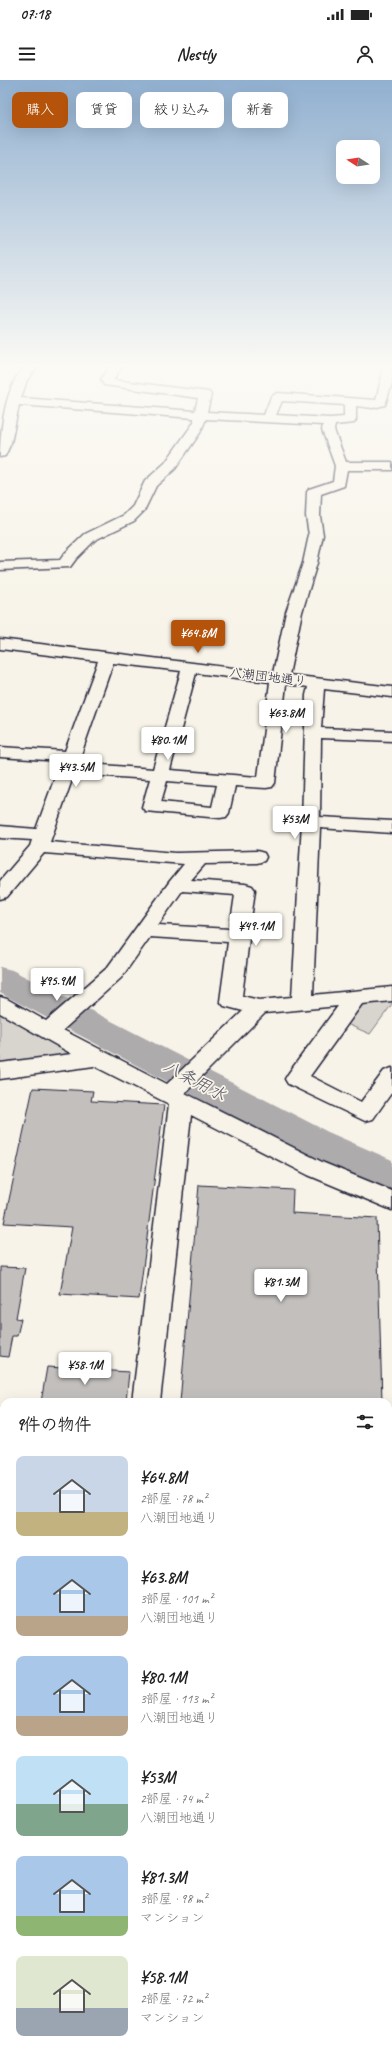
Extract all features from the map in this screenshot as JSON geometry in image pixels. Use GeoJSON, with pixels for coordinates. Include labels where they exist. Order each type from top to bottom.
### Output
{"type":"FeatureCollection","features":[{"type":"Feature","properties":{"kind":"street"},"geometry":{"type":"LineString","coordinates":[[0,566],[65,564],[70,556],[90,537],[130,518],[139,508],[150,484],[170,466],[177,456]]}},
{"type":"Feature","properties":{"kind":"street"},"geometry":{"type":"LineString","coordinates":[[0,752],[159,775],[266,783],[280,677],[294,612],[310,564],[316,535],[313,516],[314,492],[332,487],[339,482],[341,466],[337,456]]}},
{"type":"Feature","properties":{"kind":"street"},"geometry":{"type":"LineString","coordinates":[[341,466],[392,466]]}},
{"type":"Feature","properties":{"kind":"street","name":"八潮団地通り"},"geometry":{"type":"LineString","coordinates":[[2,649],[107,657],[280,677],[392,692]]}},
{"type":"Feature","properties":{"kind":"street"},"geometry":{"type":"LineString","coordinates":[[0,893],[42,841],[107,657]]}},
{"type":"Feature","properties":{"kind":"street"},"geometry":{"type":"LineString","coordinates":[[190,667],[151,807],[220,813],[226,781]]}},
{"type":"Feature","properties":{"kind":"street"},"geometry":{"type":"LineString","coordinates":[[302,1002],[311,822],[310,812],[314,695],[317,682]]}},
{"type":"Feature","properties":{"kind":"street"},"geometry":{"type":"LineString","coordinates":[[313,733],[392,736]]}},
{"type":"Feature","properties":{"kind":"street"},"geometry":{"type":"LineString","coordinates":[[311,822],[392,827]]}},
{"type":"Feature","properties":{"kind":"street"},"geometry":{"type":"LineString","coordinates":[[0,832],[42,841],[176,859],[257,857]]}},
{"type":"Feature","properties":{"kind":"street"},"geometry":{"type":"LineString","coordinates":[[53,1027],[114,973],[177,885],[199,858]]}},
{"type":"Feature","properties":{"kind":"street"},"geometry":{"type":"LineString","coordinates":[[177,885],[245,890],[241,936],[231,1001],[259,1007],[392,994]]}},
{"type":"Feature","properties":{"kind":"street"},"geometry":{"type":"LineString","coordinates":[[146,930],[241,936]]}},
{"type":"Feature","properties":{"kind":"street"},"geometry":{"type":"LineString","coordinates":[[356,997],[296,1079],[365,1113],[392,1076]]}},
{"type":"Feature","properties":{"kind":"street"},"geometry":{"type":"LineString","coordinates":[[0,1004],[53,1027],[97,1058],[177,1094],[316,1168],[392,1201]]}},
{"type":"Feature","properties":{"kind":"street"},"geometry":{"type":"LineString","coordinates":[[146,1398],[177,1094],[259,1007]]}},
{"type":"Feature","properties":{"kind":"street"},"geometry":{"type":"LineString","coordinates":[[0,1071],[97,1058]]}},
{"type":"Feature","properties":{"kind":"shaded area"},"geometry":{"type":"Polygon","coordinates":[[[392,1000],[392,1004],[370,1034],[342,1022],[355,1004],[392,1000]]]}},
{"type":"Feature","properties":{"kind":"shaded area"},"geometry":{"type":"Polygon","coordinates":[[[0,1005],[81,1054],[0,1065],[0,1005]]]}},
{"type":"Feature","properties":{"kind":"building"},"geometry":{"type":"Polygon","coordinates":[[[33,1088],[93,1091],[91,1101],[164,1105],[139,1299],[60,1294],[72,1227],[4,1223],[33,1088]]]}},
{"type":"Feature","properties":{"kind":"building"},"geometry":{"type":"Polygon","coordinates":[[[199,1185],[293,1190],[292,1213],[377,1218],[382,1398],[180,1398],[199,1185]]]}},
{"type":"Feature","properties":{"kind":"building"},"geometry":{"type":"Polygon","coordinates":[[[0,1267],[25,1268],[16,1318],[21,1319],[17,1336],[12,1336],[8,1357],[0,1356],[0,1267]]]}},
{"type":"Feature","properties":{"kind":"building"},"geometry":{"type":"Polygon","coordinates":[[[47,1367],[129,1372],[126,1398],[42,1398],[47,1367]]]}},
{"type":"Feature","properties":{"kind":"waterway","name":"八条用水"},"geometry":{"type":"LineString","coordinates":[[0,978],[314,1142],[392,1177]]}}]}
